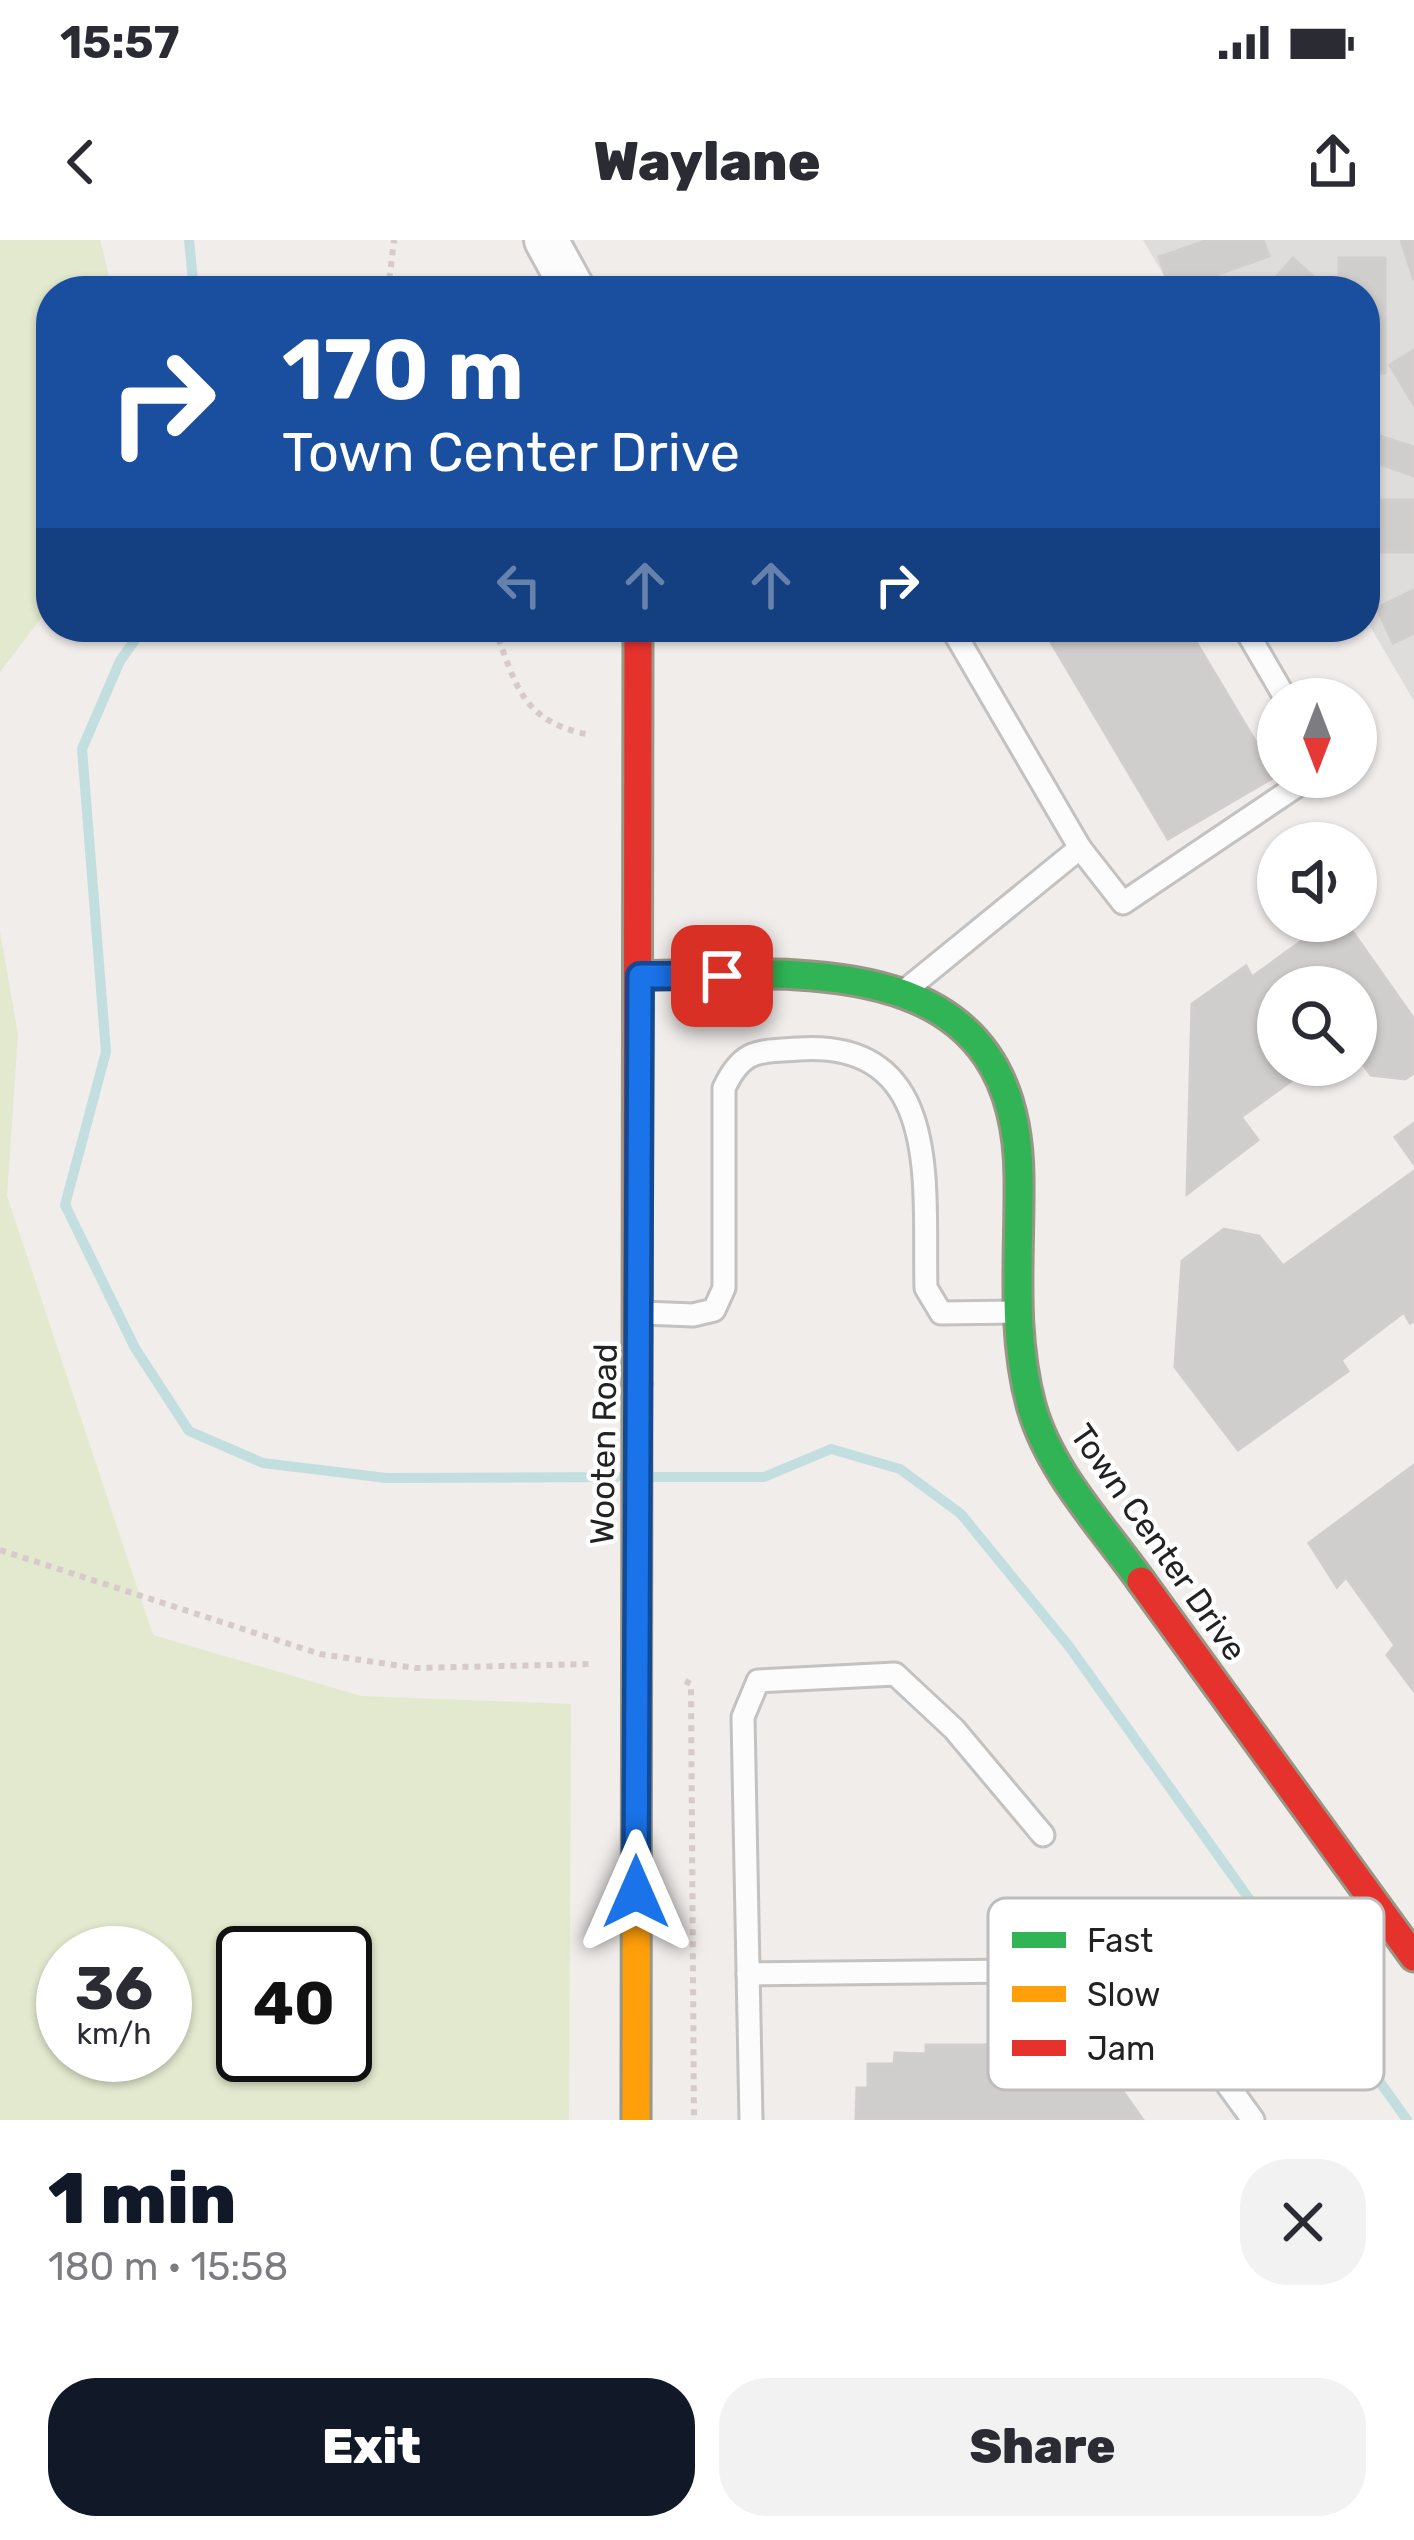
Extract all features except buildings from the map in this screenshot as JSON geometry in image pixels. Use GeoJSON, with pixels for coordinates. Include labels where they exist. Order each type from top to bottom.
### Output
{"type":"FeatureCollection","features":[{"type":"Feature","properties":{"kind":"street"},"geometry":{"type":"LineString","coordinates":[[547,240],[566,276]]}},
{"type":"Feature","properties":{"kind":"street","name":"Wooten Road"},"geometry":{"type":"LineString","coordinates":[[636,2120],[641,1371],[638,642]]}},
{"type":"Feature","properties":{"kind":"street","name":"Town Center Drive"},"geometry":{"type":"LineString","coordinates":[[640,976],[845,976],[907,990],[965,1028],[991,1060],[1008,1094],[1017,1134],[1018,1312],[1029,1413],[1049,1454],[1371,1898]]}},
{"type":"Feature","properties":{"kind":"street","name":"Town Center Drive"},"geometry":{"type":"LineString","coordinates":[[1384,1916],[1414,1957]]}},
{"type":"Feature","properties":{"kind":"lane"},"geometry":{"type":"LineString","coordinates":[[959,642],[1079,848],[1124,903],[1279,798]]}},
{"type":"Feature","properties":{"kind":"lane"},"geometry":{"type":"LineString","coordinates":[[1253,642],[1274,678]]}},
{"type":"Feature","properties":{"kind":"lane"},"geometry":{"type":"LineString","coordinates":[[907,990],[1079,848]]}},
{"type":"Feature","properties":{"kind":"lane"},"geometry":{"type":"LineString","coordinates":[[640,1313],[693,1315],[714,1310],[724,1288],[724,1088],[736,1064],[756,1052],[822,1048],[862,1058],[909,1099],[922,1137],[926,1288],[931,1303],[941,1313],[1018,1312]]}},
{"type":"Feature","properties":{"kind":"lane"},"geometry":{"type":"LineString","coordinates":[[751,2120],[743,1717],[758,1681],[895,1675],[954,1730],[1043,1835]]}},
{"type":"Feature","properties":{"kind":"lane"},"geometry":{"type":"LineString","coordinates":[[748,1975],[988,1972]]}},
{"type":"Feature","properties":{"kind":"lane"},"geometry":{"type":"LineString","coordinates":[[1231,2090],[1253,2120]]}},
{"type":"Feature","properties":{"kind":"path"},"geometry":{"type":"LineString","coordinates":[[390,276],[394,240]]}},
{"type":"Feature","properties":{"kind":"path"},"geometry":{"type":"LineString","coordinates":[[500,642],[525,706],[558,728],[637,735]]}},
{"type":"Feature","properties":{"kind":"path"},"geometry":{"type":"LineString","coordinates":[[0,1550],[320,1654],[415,1668],[637,1664]]}},
{"type":"Feature","properties":{"kind":"path"},"geometry":{"type":"LineString","coordinates":[[691,1684],[694,2120]]}},
{"type":"Feature","properties":{"kind":"shaded area"},"geometry":{"type":"Polygon","coordinates":[[[1143,240],[1414,240],[1414,701],[1379,642],[1380,276],[1164,276],[1143,240]]]}},
{"type":"Feature","properties":{"kind":"green space"},"geometry":{"type":"Polygon","coordinates":[[[0,240],[100,240],[109,276],[36,276],[36,625],[0,672],[0,240]]]}},
{"type":"Feature","properties":{"kind":"green space"},"geometry":{"type":"Polygon","coordinates":[[[0,932],[18,1034],[7,1196],[153,1635],[361,1696],[571,1704],[569,2120],[0,2120],[0,932]]]}},
{"type":"Feature","properties":{"kind":"waterway"},"geometry":{"type":"LineString","coordinates":[[189,240],[193,276]]}},
{"type":"Feature","properties":{"kind":"waterway"},"geometry":{"type":"LineString","coordinates":[[133,642],[120,661],[82,749],[106,1052],[65,1205],[135,1348],[189,1431],[263,1463],[386,1478],[617,1477]]}},
{"type":"Feature","properties":{"kind":"waterway"},"geometry":{"type":"LineString","coordinates":[[654,1477],[764,1477],[831,1449],[900,1469],[961,1514],[1068,1645],[1249,1898]]}},
{"type":"Feature","properties":{"kind":"waterway"},"geometry":{"type":"LineString","coordinates":[[1384,2088],[1407,2120]]}},
{"type":"Feature","properties":{"kind":"traffic: fast"},"geometry":{"type":"LineString","coordinates":[[640,976],[769,974],[833,978],[891,990],[942,1013],[983,1050],[1009,1104],[1019,1178],[1021,1349],[1031,1405],[1063,1475],[1141,1581]]}},
{"type":"Feature","properties":{"kind":"traffic: slow"},"geometry":{"type":"LineString","coordinates":[[636,2120],[637,1384]]}},
{"type":"Feature","properties":{"kind":"traffic: jam"},"geometry":{"type":"LineString","coordinates":[[637,1384],[638,642]]}},
{"type":"Feature","properties":{"kind":"traffic: jam"},"geometry":{"type":"LineString","coordinates":[[1141,1581],[1371,1898]]}},
{"type":"Feature","properties":{"kind":"traffic: jam"},"geometry":{"type":"LineString","coordinates":[[1384,1916],[1414,1957]]}},
{"type":"Feature","properties":{"kind":"route"},"geometry":{"type":"LineString","coordinates":[[636,1892],[640,976],[722,976]]}}]}
